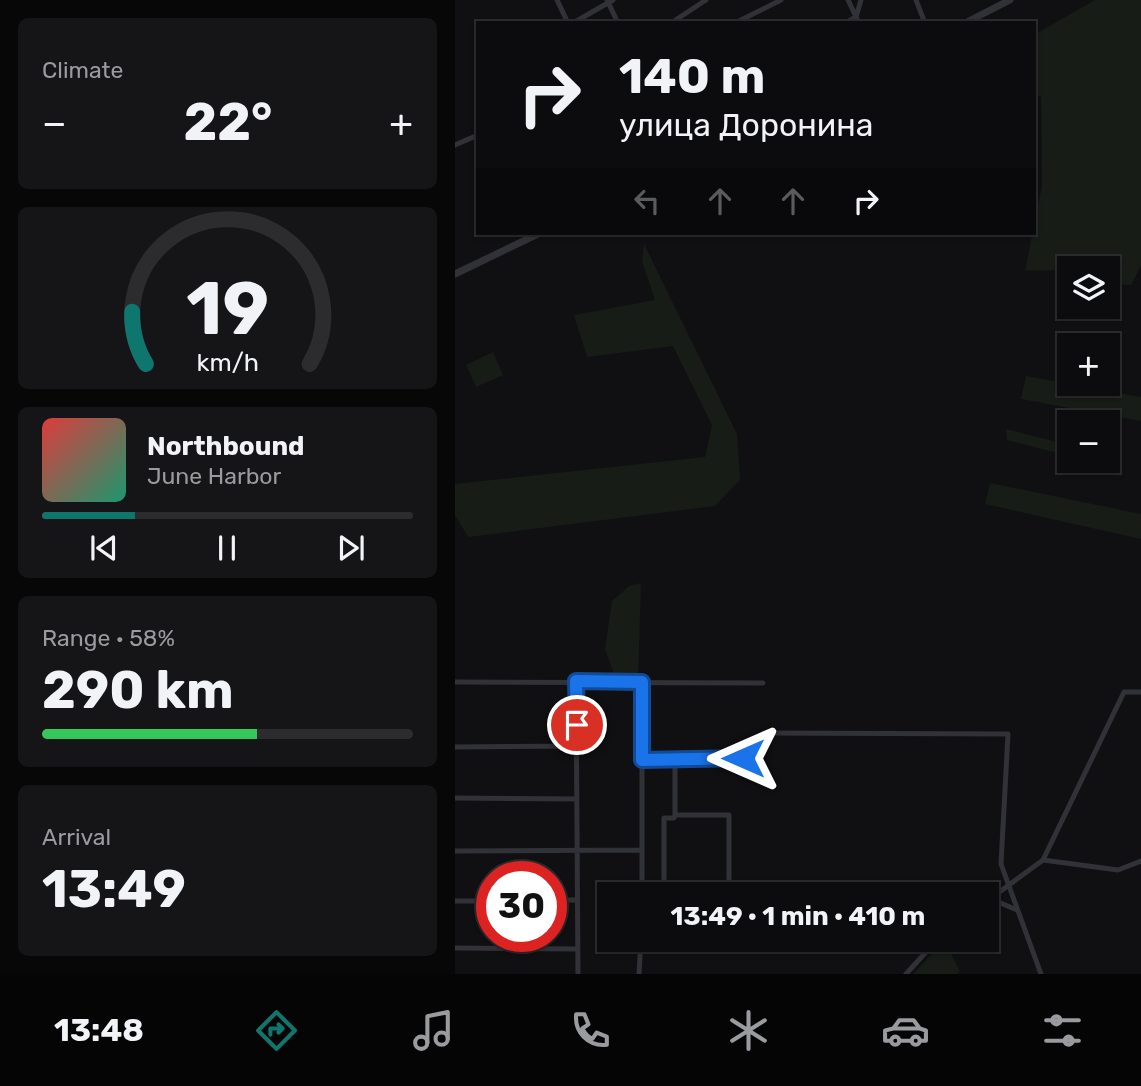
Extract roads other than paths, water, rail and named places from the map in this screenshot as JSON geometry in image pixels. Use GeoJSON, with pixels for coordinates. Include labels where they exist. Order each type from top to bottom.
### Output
{"type":"FeatureCollection","features":[{"type":"Feature","properties":{"kind":"street"},"geometry":{"type":"LineString","coordinates":[[557,0],[570,21]]}},
{"type":"Feature","properties":{"kind":"street"},"geometry":{"type":"LineString","coordinates":[[674,21],[706,0]]}},
{"type":"Feature","properties":{"kind":"street"},"geometry":{"type":"LineString","coordinates":[[740,21],[781,0]]}},
{"type":"Feature","properties":{"kind":"street"},"geometry":{"type":"LineString","coordinates":[[848,0],[857,20]]}},
{"type":"Feature","properties":{"kind":"street"},"geometry":{"type":"LineString","coordinates":[[857,20],[861,0]]}},
{"type":"Feature","properties":{"kind":"street"},"geometry":{"type":"LineString","coordinates":[[916,0],[924,21]]}},
{"type":"Feature","properties":{"kind":"street"},"geometry":{"type":"LineString","coordinates":[[969,21],[1010,0]]}},
{"type":"Feature","properties":{"kind":"street"},"geometry":{"type":"LineString","coordinates":[[574,21],[609,1],[617,21]]}},
{"type":"Feature","properties":{"kind":"street"},"geometry":{"type":"LineString","coordinates":[[455,145],[476,136]]}},
{"type":"Feature","properties":{"kind":"street"},"geometry":{"type":"LineString","coordinates":[[455,274],[536,235]]}},
{"type":"Feature","properties":{"kind":"street"},"geometry":{"type":"LineString","coordinates":[[576,681],[577,974]]}},
{"type":"Feature","properties":{"kind":"street"},"geometry":{"type":"LineString","coordinates":[[455,682],[763,683]]}},
{"type":"Feature","properties":{"kind":"street"},"geometry":{"type":"LineString","coordinates":[[642,682],[642,882]]}},
{"type":"Feature","properties":{"kind":"street"},"geometry":{"type":"LineString","coordinates":[[999,893],[1043,860],[1124,692],[1141,692]]}},
{"type":"Feature","properties":{"kind":"street"},"geometry":{"type":"LineString","coordinates":[[764,733],[1008,734],[1001,864],[1041,974]]}},
{"type":"Feature","properties":{"kind":"street"},"geometry":{"type":"LineString","coordinates":[[455,747],[577,746]]}},
{"type":"Feature","properties":{"kind":"street"},"geometry":{"type":"LineString","coordinates":[[642,760],[743,758]]}},
{"type":"Feature","properties":{"kind":"street"},"geometry":{"type":"LineString","coordinates":[[675,759],[675,815]]}},
{"type":"Feature","properties":{"kind":"street"},"geometry":{"type":"LineString","coordinates":[[455,798],[577,799]]}},
{"type":"Feature","properties":{"kind":"street"},"geometry":{"type":"LineString","coordinates":[[664,882],[664,818],[674,818],[675,815],[729,815],[729,882]]}},
{"type":"Feature","properties":{"kind":"street"},"geometry":{"type":"LineString","coordinates":[[455,850],[642,850]]}},
{"type":"Feature","properties":{"kind":"street"},"geometry":{"type":"LineString","coordinates":[[1043,860],[1118,870],[1141,861]]}},
{"type":"Feature","properties":{"kind":"street"},"geometry":{"type":"LineString","coordinates":[[567,900],[577,900]]}},
{"type":"Feature","properties":{"kind":"street"},"geometry":{"type":"LineString","coordinates":[[455,901],[476,901]]}},
{"type":"Feature","properties":{"kind":"street"},"geometry":{"type":"LineString","coordinates":[[999,904],[1018,911]]}},
{"type":"Feature","properties":{"kind":"street"},"geometry":{"type":"LineString","coordinates":[[455,948],[578,949]]}},
{"type":"Feature","properties":{"kind":"street"},"geometry":{"type":"LineString","coordinates":[[639,974],[640,952]]}},
{"type":"Feature","properties":{"kind":"street"},"geometry":{"type":"LineString","coordinates":[[906,974],[926,952]]}}]}
